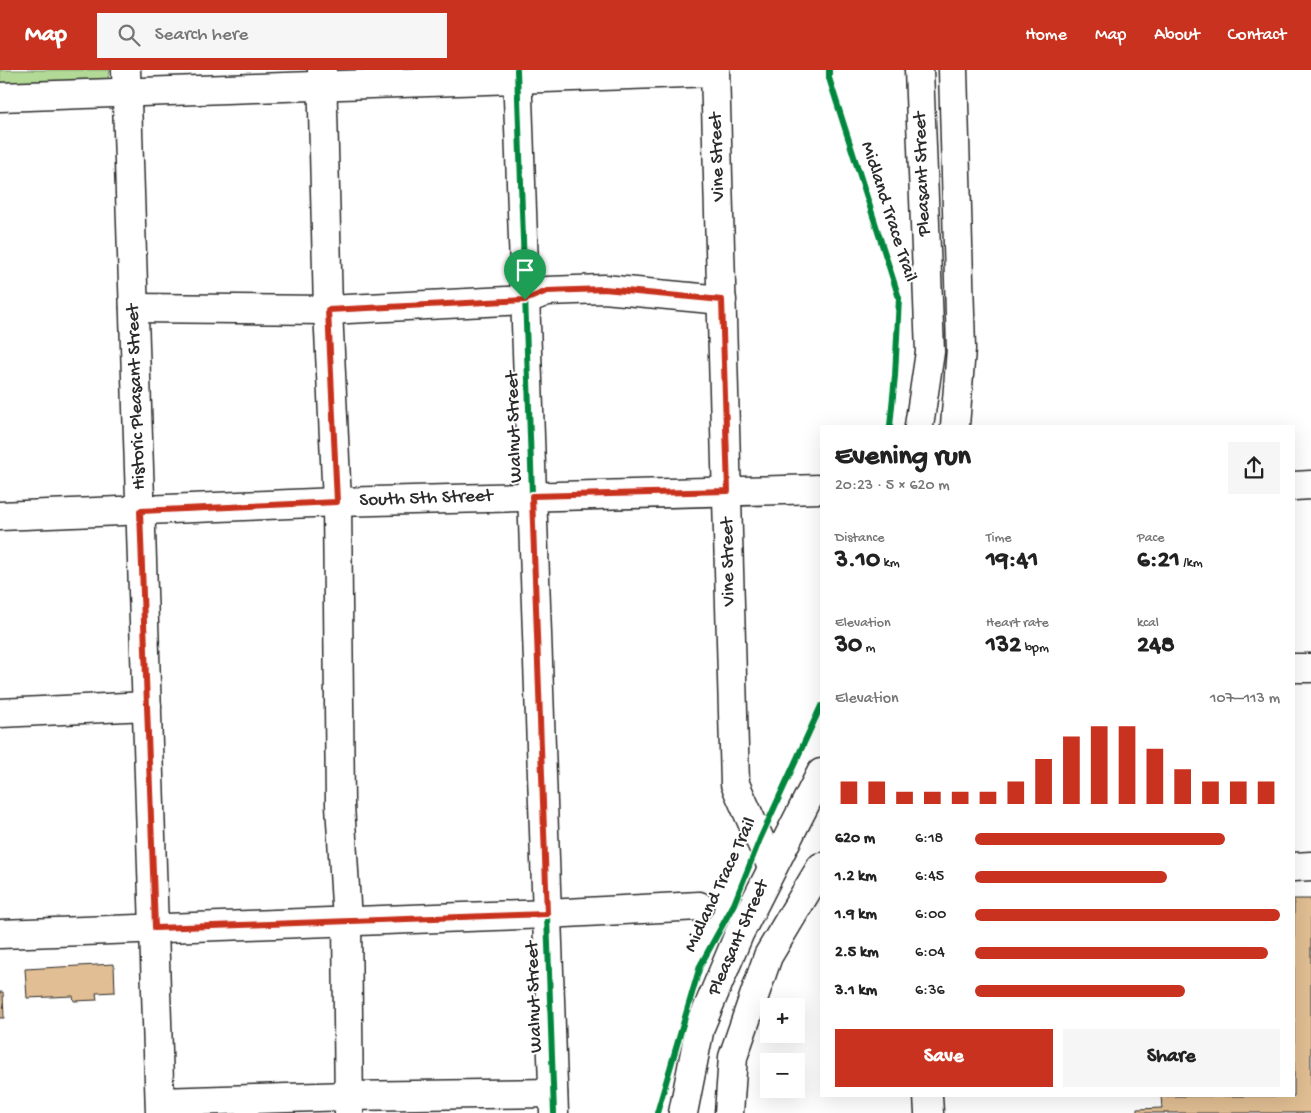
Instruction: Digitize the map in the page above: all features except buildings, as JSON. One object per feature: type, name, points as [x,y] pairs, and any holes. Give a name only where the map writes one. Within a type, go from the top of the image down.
[{"type":"street","name":"Pleasant Street","points":[[919,70],[930,352],[919,425]]},
{"type":"street","name":"Pleasant Street","points":[[953,70],[961,349],[956,425]]},
{"type":"street","points":[[0,98],[126,81],[715,71]]},
{"type":"street","name":"Vine Street","points":[[715,71],[735,784],[772,867]]},
{"type":"street","name":"Walnut Street","points":[[517,75],[553,1103]]},
{"type":"street","points":[[322,78],[328,310],[337,502],[340,795],[347,921],[349,1105]]},
{"type":"street","name":"Historic Pleasant Street","points":[[126,81],[160,1108]]},
{"type":"street","points":[[134,308],[328,310],[525,300],[547,291],[604,289],[722,300]]},
{"type":"street","points":[[1295,486],[1311,485]]},
{"type":"street","name":"South 5th Street","points":[[0,516],[337,502],[820,489]]},
{"type":"street","points":[[1295,668],[1311,668]]},
{"type":"street","points":[[0,713],[147,706]]},
{"type":"street","name":"Pleasant Street","points":[[683,1113],[700,1027],[739,934],[820,775]]},
{"type":"street","points":[[1295,867],[1311,866]]},
{"type":"street","name":"Pleasant Street","points":[[729,1113],[733,1057],[768,956],[820,869]]},
{"type":"street","points":[[0,934],[547,914],[699,906]]},
{"type":"street","points":[[928,1097],[929,1113]]},
{"type":"street","points":[[160,1108],[553,1103]]},
{"type":"green space","points":[[0,70],[110,70],[108,79],[95,83],[0,86]]},
{"type":"cycle path","points":[[517,70],[554,1113]]},
{"type":"cycle path","name":"Midland Trace Trail","points":[[829,70],[829,78],[899,298],[890,425]]},
{"type":"cycle path","name":"Midland Trace Trail","points":[[657,1113],[700,966],[734,904],[760,839],[820,708]]},
{"type":"route","points":[[604,289],[722,300],[728,491],[532,496],[547,914],[155,928],[140,511],[337,502],[328,310],[525,300],[547,291],[604,289]]}]
